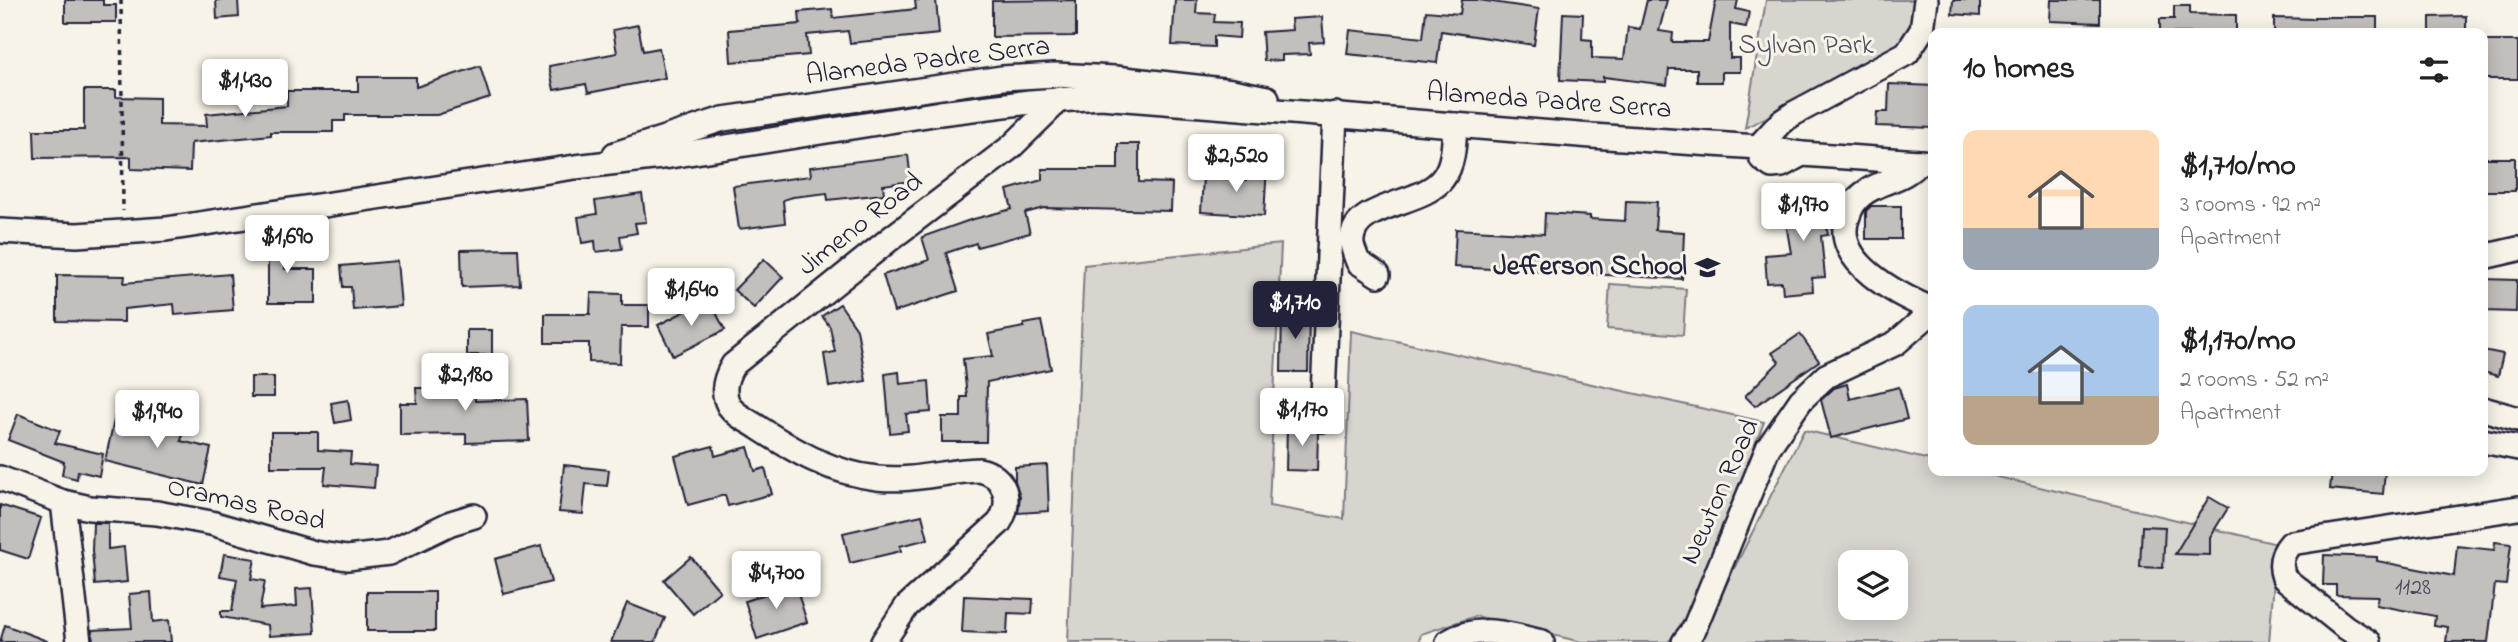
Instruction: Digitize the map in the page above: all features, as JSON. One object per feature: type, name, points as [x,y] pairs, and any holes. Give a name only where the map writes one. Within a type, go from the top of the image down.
[{"type":"street","points":[[1758,146],[1782,122],[1800,110],[1907,53],[1922,30],[1926,0]]},
{"type":"street","name":"Alameda Padre Serra","points":[[575,167],[723,119],[913,89],[1012,77],[1099,76],[1181,84],[1232,91],[1335,114]]},
{"type":"street","name":"Alameda Padre Serra","points":[[0,231],[53,234],[124,233],[278,213],[575,167],[670,156],[940,113],[1060,99],[1117,98],[1758,146],[1802,154],[1928,158]]},
{"type":"street","name":"Jimeno Road","points":[[883,642],[906,606],[999,523],[1007,505],[1002,485],[987,472],[979,470],[900,480],[852,474],[811,460],[736,414],[726,399],[725,381],[733,365],[890,239],[1011,147],[1060,99]]},
{"type":"street","points":[[1322,420],[1335,114]]},
{"type":"street","points":[[1378,275],[1358,262],[1352,240],[1359,222],[1373,211],[1428,192],[1444,178],[1451,159],[1455,125]]},
{"type":"street","name":"Alameda Padre Serra","points":[[1758,146],[1794,140],[1928,158]]},
{"type":"street","points":[[1928,159],[1908,173],[1869,190],[1856,200],[1846,219],[1844,236],[1850,254],[1867,271],[1916,303],[1928,308]]},
{"type":"street","points":[[2488,256],[2518,249]]},
{"type":"street","name":"Newton Road","points":[[1684,642],[1694,629],[1768,448],[1794,409],[1826,376],[1896,343],[1928,315]]},
{"type":"street","points":[[2488,410],[2518,419]]},
{"type":"street","points":[[2488,442],[2518,448]]},
{"type":"street","name":"Oramas Road","points":[[0,478],[63,502],[90,508],[157,513],[211,523],[314,553],[347,558],[389,553],[451,523],[474,516]]},
{"type":"street","points":[[63,502],[79,642]]},
{"type":"street","points":[[2369,642],[2345,628],[2284,578],[2281,559],[2284,550],[2291,543],[2518,508]]},
{"type":"street","points":[[1448,642],[1468,633],[1484,631],[1542,642]]},
{"type":"path","points":[[121,0],[124,233]]},
{"type":"green space","name":"Sylvan Park","points":[[1766,0],[1919,0],[1920,12],[1900,51],[1745,128]]},
{"type":"green space","points":[[1026,81],[1132,93],[722,139],[718,132],[724,124]]},
{"type":"green space","points":[[1281,244],[1269,506],[1344,519],[1351,331],[1764,422],[1686,622],[1668,642],[1581,642],[1476,616],[1421,634],[1419,642],[1068,642],[1084,265]]},
{"type":"green space","points":[[1610,284],[1686,289],[1683,335],[1607,329]]},
{"type":"green space","points":[[1804,430],[1928,460],[1928,476],[1994,476],[2277,544],[2269,642],[1697,642]]},
{"type":"building","points":[[65,0],[103,0],[103,5],[116,5],[116,22],[65,22]]},
{"type":"building","points":[[216,0],[238,0],[239,17],[217,19]]},
{"type":"building","points":[[915,0],[936,0],[939,34],[850,43],[848,31],[807,35],[809,55],[731,62],[729,30],[800,24],[799,12],[832,9],[833,18],[916,9]]},
{"type":"building","points":[[1076,0],[1076,36],[992,37],[992,1]]},
{"type":"building","points":[[1175,0],[1197,0],[1196,13],[1215,14],[1214,22],[1240,23],[1239,38],[1214,36],[1214,47],[1172,45]]},
{"type":"building","points":[[1462,0],[1539,9],[1534,45],[1441,31],[1437,63],[1347,54],[1350,30],[1423,38],[1426,11],[1460,14]]},
{"type":"building","points":[[1647,0],[1667,0],[1659,31],[1673,33],[1672,42],[1708,42],[1716,0],[1738,0],[1736,9],[1749,12],[1746,27],[1730,24],[1730,58],[1740,58],[1740,72],[1722,72],[1722,82],[1697,82],[1697,69],[1669,69],[1667,85],[1603,77],[1603,82],[1560,80],[1563,13],[1583,14],[1582,39],[1592,40],[1592,58],[1624,59],[1628,27],[1640,29]]},
{"type":"building","points":[[1953,0],[1980,0],[1980,16],[1952,14]]},
{"type":"building","points":[[2051,0],[2100,0],[2100,23],[2050,21]]},
{"type":"building","points":[[2174,6],[2190,6],[2190,14],[2236,15],[2236,28],[2160,28],[2160,19],[2174,19]]},
{"type":"building","points":[[2466,16],[2466,28],[2430,28],[2430,17]]},
{"type":"building","points":[[1322,17],[1324,42],[1309,43],[1310,54],[1282,55],[1282,60],[1264,61],[1262,32],[1292,30],[1291,19]]},
{"type":"building","points":[[2377,17],[2377,28],[2274,28],[2274,18]]},
{"type":"building","points":[[638,25],[643,51],[659,48],[665,78],[588,93],[586,84],[554,90],[549,66],[617,53],[613,30]]},
{"type":"building","points":[[2488,41],[2518,41],[2518,79],[2488,79]]},
{"type":"building","points":[[480,66],[490,98],[437,115],[345,115],[345,121],[333,121],[333,132],[271,132],[271,135],[191,143],[190,171],[131,169],[131,157],[35,158],[34,130],[84,130],[84,90],[116,90],[116,97],[159,98],[159,125],[207,126],[206,114],[287,106],[287,91],[358,91],[358,77],[416,77],[416,87]]},
{"type":"building","points":[[1889,84],[1928,86],[1928,128],[1876,126],[1877,112],[1888,112]]},
{"type":"building","points":[[1118,144],[1139,144],[1139,182],[1172,183],[1171,211],[1044,208],[1025,213],[1030,233],[977,247],[976,243],[946,253],[958,291],[894,312],[883,275],[929,260],[922,237],[1012,209],[1007,190],[1042,180],[1042,169],[1118,169]]},
{"type":"building","points":[[908,155],[911,181],[883,185],[884,194],[828,200],[827,193],[793,197],[783,200],[785,223],[739,229],[733,186],[811,176],[810,167]]},
{"type":"building","points":[[2488,158],[2515,158],[2515,191],[2488,191]]},
{"type":"building","points":[[1247,164],[1267,165],[1264,216],[1201,212],[1203,177],[1246,180]]},
{"type":"building","points":[[1836,192],[1838,204],[1833,218],[1825,219],[1828,235],[1821,236],[1825,277],[1812,278],[1813,291],[1783,294],[1782,282],[1767,283],[1765,255],[1791,253],[1782,200]]},
{"type":"building","points":[[642,194],[646,222],[635,223],[637,233],[620,236],[622,249],[596,252],[595,241],[582,243],[578,217],[597,214],[595,201]]},
{"type":"building","points":[[1626,201],[1657,202],[1655,230],[1684,232],[1682,279],[1454,267],[1456,229],[1544,234],[1545,213],[1625,221]]},
{"type":"building","points":[[1871,206],[1901,206],[1901,239],[1866,239],[1866,211]]},
{"type":"building","points":[[265,231],[285,231],[285,269],[316,269],[316,303],[268,303]]},
{"type":"building","points":[[518,249],[520,285],[462,287],[461,250]]},
{"type":"building","points":[[764,259],[783,277],[754,308],[734,290]]},
{"type":"building","points":[[397,261],[401,306],[353,310],[351,287],[343,287],[341,266]]},
{"type":"building","points":[[230,274],[233,310],[175,315],[174,304],[124,309],[124,322],[57,321],[57,275],[125,276],[124,283]]},
{"type":"building","points":[[2488,279],[2517,280],[2516,312],[2488,311]]},
{"type":"building","points":[[591,293],[622,294],[622,305],[649,305],[649,327],[621,327],[620,363],[589,362],[589,343],[545,343],[545,314],[590,314]]},
{"type":"building","points":[[709,299],[725,330],[673,356],[658,325]]},
{"type":"building","points":[[840,304],[857,329],[866,381],[829,387],[824,354],[835,352],[830,327],[822,316]]},
{"type":"building","points":[[1282,310],[1309,310],[1308,372],[1281,372]]},
{"type":"building","points":[[1041,321],[1051,369],[987,382],[986,442],[942,442],[942,417],[961,417],[961,397],[967,397],[963,359],[993,356],[988,334]]},
{"type":"building","points":[[467,330],[492,330],[492,355],[467,355]]},
{"type":"building","points":[[1800,334],[1819,361],[1755,406],[1745,396],[1779,362],[1772,353]]},
{"type":"building","points":[[2488,351],[2503,354],[2498,376],[2488,373]]},
{"type":"building","points":[[455,365],[475,365],[475,401],[527,399],[529,441],[466,443],[466,434],[400,435],[400,403],[417,403],[416,388],[455,388]]},
{"type":"building","points":[[899,372],[900,384],[929,381],[931,412],[906,414],[908,431],[890,433],[885,374]]},
{"type":"building","points":[[251,377],[274,377],[274,397],[251,397]]},
{"type":"building","points":[[1847,384],[1850,399],[1899,387],[1907,419],[1831,438],[1821,400],[1834,388]]},
{"type":"building","points":[[348,400],[351,420],[335,423],[331,403]]},
{"type":"building","points":[[18,414],[60,431],[55,443],[103,454],[99,476],[78,471],[77,479],[62,475],[64,462],[8,440]]},
{"type":"building","points":[[115,416],[158,426],[159,421],[185,427],[181,441],[211,448],[203,485],[105,461]]},
{"type":"building","points":[[1287,425],[1309,425],[1318,433],[1317,471],[1286,470]]},
{"type":"building","points":[[271,432],[318,432],[318,450],[351,452],[350,464],[376,466],[374,488],[324,484],[326,467],[271,467]]},
{"type":"building","points":[[713,446],[715,456],[748,447],[755,471],[765,468],[772,494],[728,506],[725,495],[688,505],[675,456]]},
{"type":"building","points":[[564,465],[609,470],[607,486],[586,484],[583,514],[559,512]]},
{"type":"building","points":[[1047,465],[1049,511],[1018,513],[1020,496],[1015,481],[1015,467]]},
{"type":"building","points":[[2331,476],[2385,476],[2383,494],[2330,489]]},
{"type":"building","points":[[2209,497],[2228,508],[2210,537],[2210,555],[2175,554]]},
{"type":"building","points":[[0,505],[41,518],[28,559],[0,550]]},
{"type":"building","points":[[922,515],[928,539],[900,546],[901,551],[850,563],[843,533]]},
{"type":"building","points":[[93,523],[108,523],[108,549],[124,547],[127,582],[95,585]]},
{"type":"building","points":[[2142,526],[2165,527],[2163,568],[2140,567]]},
{"type":"building","points":[[2495,542],[2511,544],[2506,585],[2495,584],[2488,642],[2446,642],[2448,627],[2434,625],[2435,616],[2376,605],[2378,596],[2336,595],[2336,585],[2323,585],[2324,555],[2377,557],[2377,561],[2454,576],[2457,546],[2494,550]]},
{"type":"building","points":[[541,546],[551,582],[504,594],[495,559]]},
{"type":"building","points":[[224,554],[255,559],[251,579],[265,581],[260,609],[297,606],[296,589],[312,588],[315,633],[269,636],[268,625],[221,617],[221,611],[232,611],[237,579],[220,576]]},
{"type":"building","points":[[691,557],[720,591],[693,614],[664,580]]},
{"type":"building","points":[[795,584],[807,622],[757,639],[745,601]]},
{"type":"building","points":[[151,592],[153,622],[169,620],[171,642],[93,642],[92,630],[132,628],[129,594]]},
{"type":"building","points":[[367,592],[435,592],[435,631],[367,631]]},
{"type":"building","points":[[964,596],[1033,599],[1032,614],[1008,613],[1007,634],[962,632]]},
{"type":"building","points":[[627,603],[665,618],[655,642],[611,642]]},
{"type":"building","points":[[5,625],[47,641],[47,642],[0,642]]},
{"type":"place","name":"Jefferson School","points":[[1707,267]]}]
